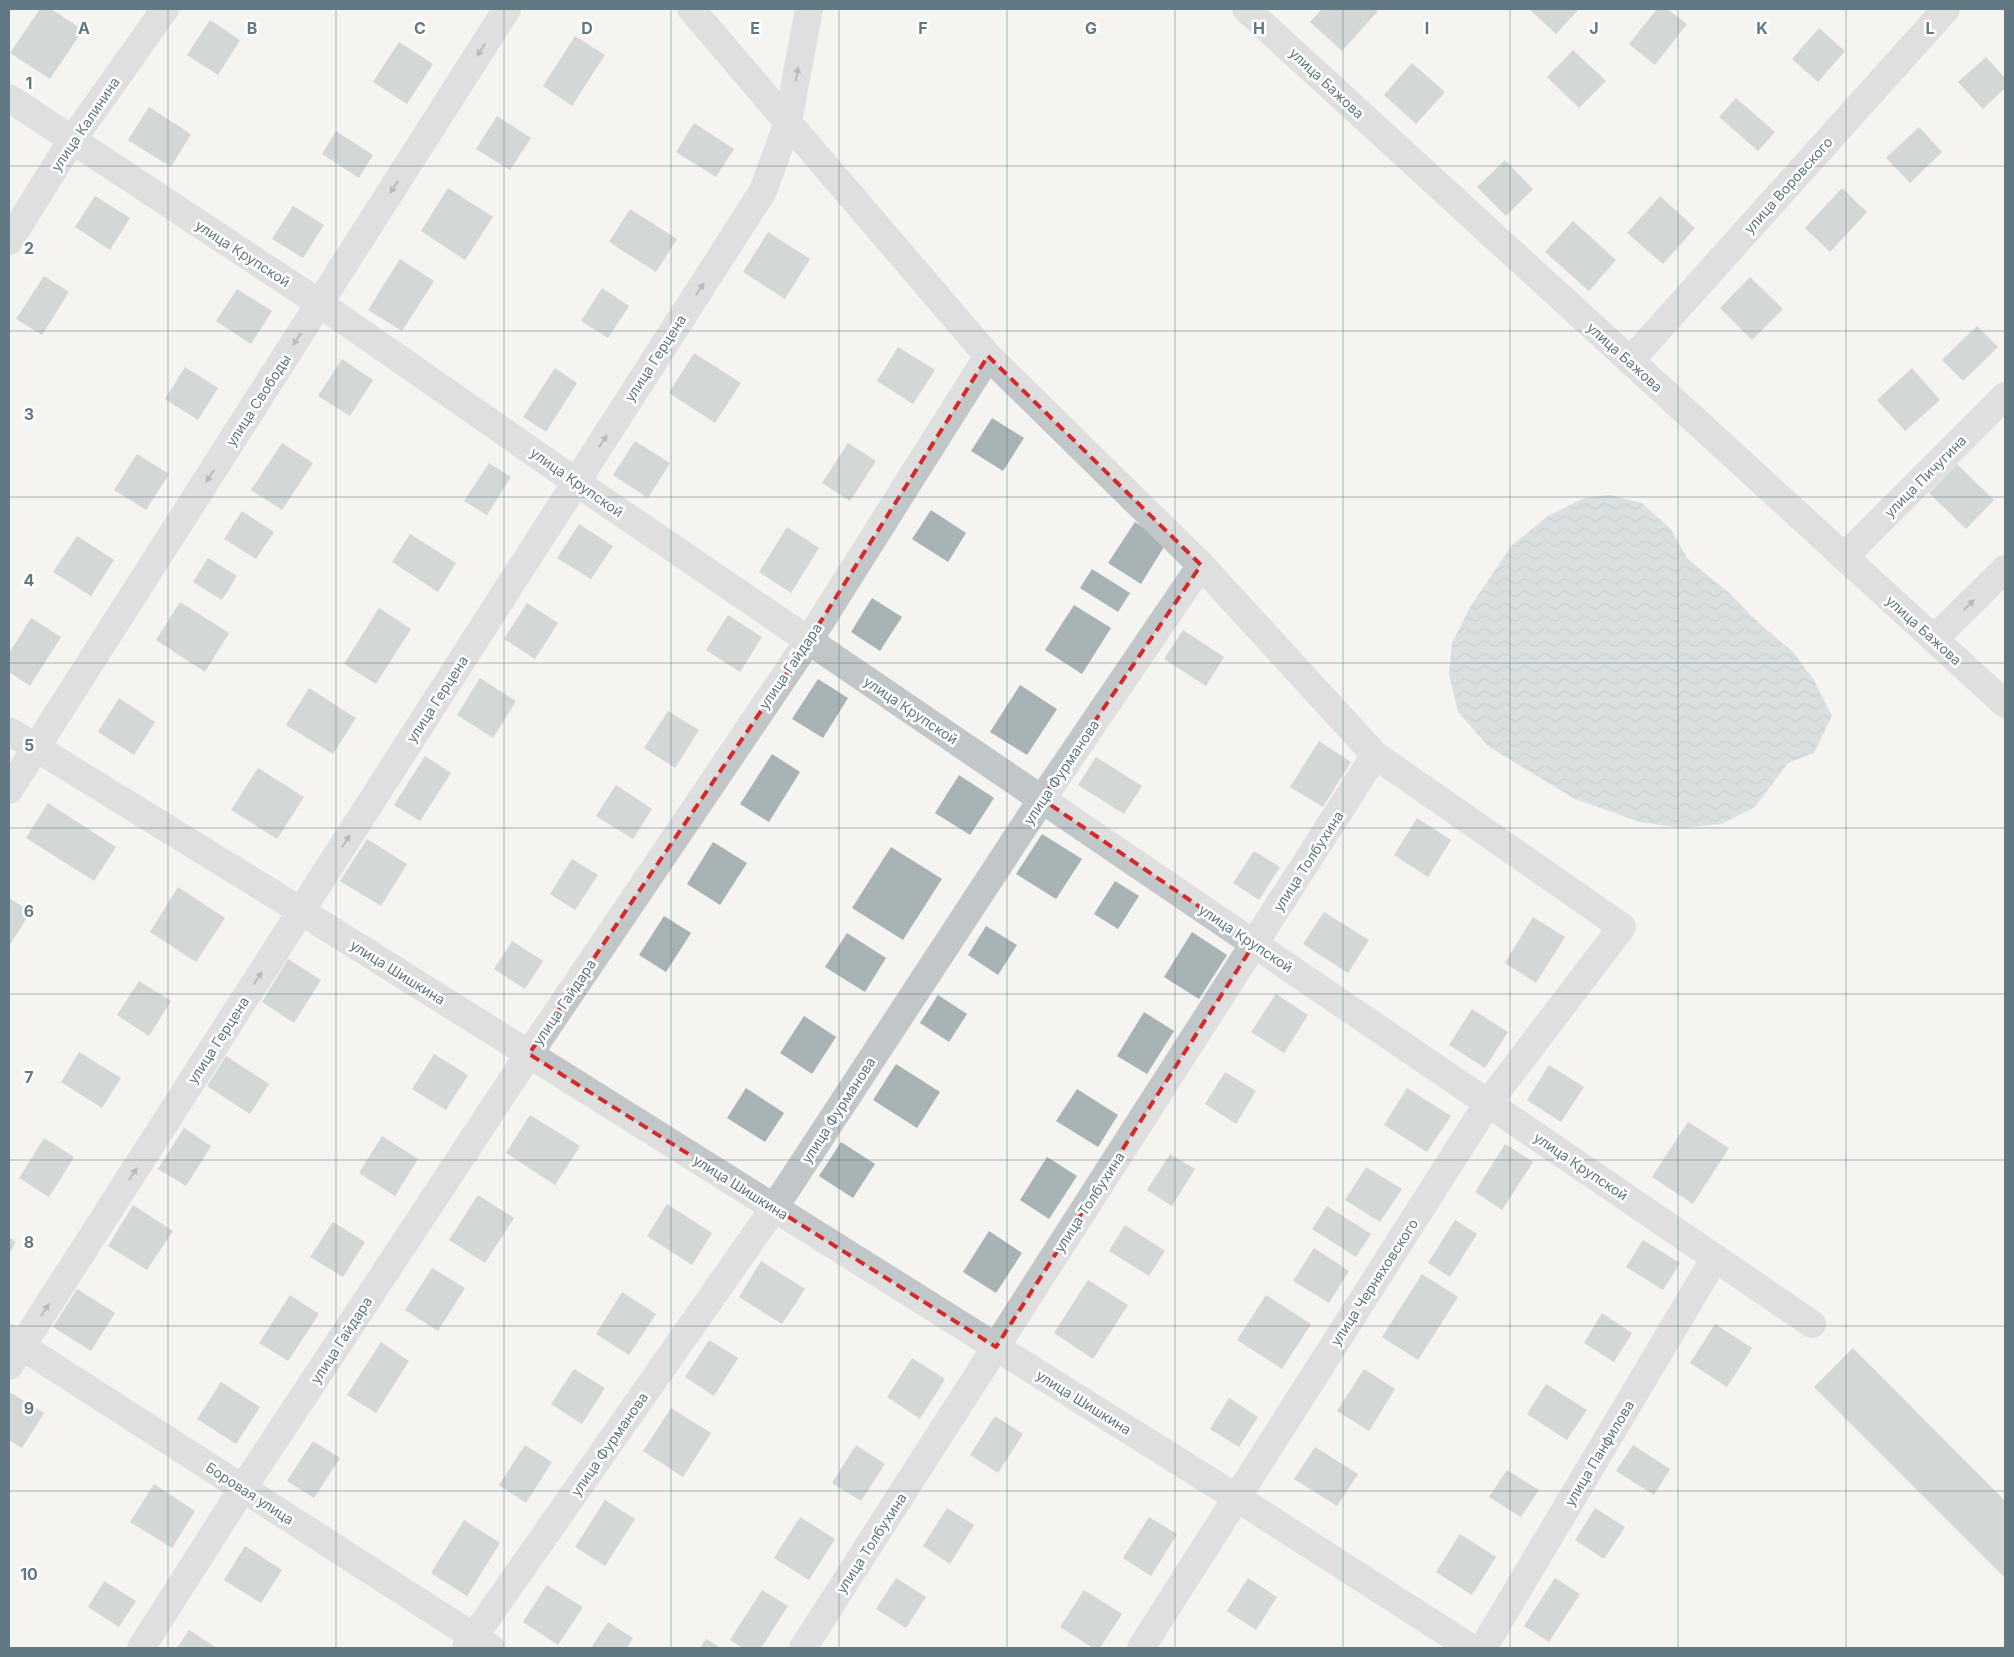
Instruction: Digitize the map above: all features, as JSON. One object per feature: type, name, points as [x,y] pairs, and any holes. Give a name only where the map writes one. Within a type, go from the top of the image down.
[{"type":"street","name":"улица Калинина","points":[[9,241],[72,140],[165,9]]},
{"type":"street","name":"улица Свободы","points":[[9,790],[507,9]]},
{"type":"street","points":[[691,9],[988,356],[1201,565],[1375,755]]},
{"type":"street","name":"улица Герцена","points":[[13,1350],[301,911],[763,191],[788,122],[809,9]]},
{"type":"street","name":"улица Бажова","points":[[1246,9],[2005,704]]},
{"type":"street","name":"улица Воровского","points":[[1630,361],[1946,9]]},
{"type":"street","name":"улица Крупской","points":[[9,98],[320,303],[576,482],[1812,1324]]},
{"type":"street","name":"улица Гайдара","points":[[141,1648],[243,1488],[529,1054],[808,640],[988,356]]},
{"type":"street","name":"улица Пичугина","points":[[1844,557],[2005,396]]},
{"type":"street","name":"улица Фурманова","points":[[477,1644],[774,1208],[1042,799],[1201,565]]},
{"type":"street","points":[[1934,639],[2005,570]]},
{"type":"street","name":"улица Шишкина","points":[[9,730],[1237,1498],[1471,1648]]},
{"type":"street","name":"улица Черняховского","points":[[1141,1648],[1488,1103],[1622,927],[1375,755]]},
{"type":"street","name":"улица Толбухина","points":[[803,1648],[1375,755]]},
{"type":"street","name":"улица Панфилова","points":[[1483,1648],[1715,1258]]},
{"type":"street","name":"Боровая улица","points":[[13,1350],[243,1488],[477,1644]]},
{"type":"highlighted area","points":[[988,356],[1201,565],[1042,799],[1254,944],[996,1347],[529,1054],[809,640]]},
{"type":"water","points":[[1609,495],[1642,503],[1670,528],[1688,559],[1729,593],[1760,624],[1793,652],[1814,680],[1832,716],[1814,753],[1788,763],[1755,807],[1722,824],[1680,828],[1640,822],[1575,799],[1489,747],[1458,712],[1449,674],[1452,643],[1470,607],[1512,545],[1548,516],[1584,498]]},
{"type":"building","points":[[40,9],[51,9],[83,30],[50,79],[10,53]]},
{"type":"building","points":[[1322,9],[1375,9],[1378,11],[1342,51],[1310,22]]},
{"type":"building","points":[[1529,9],[1579,9],[1556,34]]},
{"type":"building","points":[[1657,9],[1667,9],[1687,24],[1655,65],[1629,44]]},
{"type":"building","points":[[210,20],[240,40],[218,75],[187,55]]},
{"type":"building","points":[[1819,28],[1845,51],[1818,82],[1792,59]]},
{"type":"building","points":[[575,36],[605,55],[572,106],[543,86]]},
{"type":"building","points":[[399,42],[433,64],[407,104],[373,82]]},
{"type":"building","points":[[1573,50],[1606,81],[1579,108],[1547,77]]},
{"type":"building","points":[[1986,57],[2005,78],[2005,88],[1983,109],[1958,82]]},
{"type":"building","points":[[1412,63],[1445,92],[1416,124],[1384,95]]},
{"type":"building","points":[[1736,98],[1775,132],[1758,151],[1719,117]]},
{"type":"building","points":[[149,107],[191,134],[171,167],[128,140]]},
{"type":"building","points":[[497,116],[531,138],[510,170],[476,149]]},
{"type":"building","points":[[694,123],[734,149],[716,177],[676,152]]},
{"type":"building","points":[[1919,127],[1942,152],[1910,183],[1886,158]]},
{"type":"building","points":[[336,131],[373,155],[359,178],[322,154]]},
{"type":"building","points":[[1505,160],[1533,189],[1506,216],[1477,187]]},
{"type":"building","points":[[448,188],[493,217],[465,260],[421,231]]},
{"type":"building","points":[[1842,188],[1867,212],[1830,252],[1805,228]]},
{"type":"building","points":[[95,196],[130,218],[110,250],[75,227]]},
{"type":"building","points":[[1660,196],[1695,228],[1663,264],[1627,233]]},
{"type":"building","points":[[293,206],[324,225],[303,258],[272,239]]},
{"type":"building","points":[[630,209],[677,239],[656,272],[609,242]]},
{"type":"building","points":[[1573,221],[1616,260],[1589,291],[1545,252]]},
{"type":"building","points":[[768,232],[810,259],[785,299],[743,272]]},
{"type":"building","points":[[400,259],[434,281],[402,331],[368,310]]},
{"type":"building","points":[[44,276],[69,292],[42,335],[16,319]]},
{"type":"building","points":[[1750,277],[1783,309],[1752,340],[1720,308]]},
{"type":"building","points":[[602,288],[629,306],[608,338],[581,321]]},
{"type":"building","points":[[237,289],[272,311],[251,344],[216,321]]},
{"type":"building","points":[[1977,326],[1998,347],[1963,381],[1942,360]]},
{"type":"building","points":[[898,347],[935,370],[913,404],[877,381]]},
{"type":"building","points":[[694,353],[741,383],[715,423],[669,393]]},
{"type":"building","points":[[342,359],[373,380],[350,416],[318,396]]},
{"type":"building","points":[[185,367],[218,388],[198,420],[165,399]]},
{"type":"building","points":[[555,368],[577,383],[546,432],[523,417]]},
{"type":"building","points":[[1912,368],[1940,400],[1905,431],[1877,400]]},
{"type":"building","points":[[992,418],[1024,438],[1003,471],[971,451]]},
{"type":"building","points":[[635,441],[670,463],[648,498],[613,475]]},
{"type":"building","points":[[282,443],[313,463],[282,510],[251,490]]},
{"type":"building","points":[[848,443],[876,461],[850,501],[822,483]]},
{"type":"building","points":[[137,454],[169,474],[146,510],[114,490]]},
{"type":"building","points":[[489,463],[511,477],[487,515],[464,501]]},
{"type":"building","points":[[1957,464],[1994,500],[1966,529],[1929,493]]},
{"type":"building","points":[[931,510],[966,533],[948,562],[912,539]]},
{"type":"building","points":[[242,511],[274,532],[256,559],[224,539]]},
{"type":"building","points":[[1135,522],[1167,542],[1141,584],[1108,563]]},
{"type":"building","points":[[579,524],[613,546],[591,579],[557,558]]},
{"type":"building","points":[[787,527],[819,548],[791,593],[759,572]]},
{"type":"building","points":[[410,534],[456,563],[438,592],[392,562]]},
{"type":"building","points":[[77,536],[114,560],[91,596],[53,572]]},
{"type":"building","points":[[208,558],[237,576],[222,600],[193,582]]},
{"type":"building","points":[[1092,569],[1130,593],[1118,612],[1080,588]]},
{"type":"building","points":[[872,598],[902,617],[880,651],[851,632]]},
{"type":"building","points":[[180,602],[229,633],[205,672],[156,640]]},
{"type":"building","points":[[527,603],[558,623],[535,659],[504,639]]},
{"type":"building","points":[[1074,605],[1111,628],[1082,674],[1045,650]]},
{"type":"building","points":[[379,608],[411,629],[376,684],[344,664]]},
{"type":"building","points":[[728,615],[762,637],[740,672],[706,650]]},
{"type":"building","points":[[31,618],[61,637],[30,686],[9,672],[9,653]]},
{"type":"building","points":[[1183,630],[1224,657],[1206,686],[1164,659]]},
{"type":"building","points":[[480,678],[516,701],[493,738],[457,715]]},
{"type":"building","points":[[818,679],[848,698],[823,738],[792,719]]},
{"type":"building","points":[[1020,685],[1057,709],[1027,755],[990,732]]},
{"type":"building","points":[[309,688],[356,718],[333,754],[286,725]]},
{"type":"building","points":[[119,698],[155,722],[134,755],[98,732]]},
{"type":"building","points":[[668,711],[699,730],[675,768],[644,748]]},
{"type":"building","points":[[1319,741],[1351,762],[1323,807],[1290,787]]},
{"type":"building","points":[[772,754],[800,772],[769,822],[740,804]]},
{"type":"building","points":[[425,756],[451,773],[420,821],[394,805]]},
{"type":"building","points":[[1096,757],[1142,786],[1124,814],[1078,785]]},
{"type":"building","points":[[258,768],[304,797],[277,839],[231,810]]},
{"type":"building","points":[[959,775],[994,798],[970,835],[935,813]]},
{"type":"building","points":[[616,785],[652,809],[633,839],[596,816]]},
{"type":"building","points":[[48,803],[116,847],[94,881],[26,838]]},
{"type":"building","points":[[1417,818],[1451,840],[1428,877],[1394,855]]},
{"type":"building","points":[[1042,834],[1082,859],[1056,899],[1016,874]]},
{"type":"building","points":[[367,839],[407,864],[381,906],[340,881]]},
{"type":"building","points":[[713,842],[747,863],[720,905],[687,884]]},
{"type":"building","points":[[891,847],[942,879],[903,940],[852,908]]},
{"type":"building","points":[[1254,851],[1280,867],[1259,900],[1233,883]]},
{"type":"building","points":[[572,859],[598,875],[575,910],[550,894]]},
{"type":"building","points":[[1115,881],[1139,896],[1118,929],[1094,914]]},
{"type":"building","points":[[178,887],[225,918],[196,962],[150,932]]},
{"type":"building","points":[[9,898],[31,912],[9,946]]},
{"type":"building","points":[[1324,912],[1369,940],[1348,973],[1303,944]]},
{"type":"building","points":[[664,916],[691,933],[666,972],[639,955]]},
{"type":"building","points":[[1533,917],[1565,937],[1536,983],[1505,963]]},
{"type":"building","points":[[986,926],[1017,945],[998,975],[968,955]]},
{"type":"building","points":[[1192,932],[1227,955],[1199,999],[1164,977]]},
{"type":"building","points":[[847,933],[886,958],[865,992],[825,967]]},
{"type":"building","points":[[512,941],[543,961],[525,989],[494,969]]},
{"type":"building","points":[[288,959],[321,980],[294,1023],[262,1002]]},
{"type":"building","points":[[139,981],[171,1001],[149,1036],[117,1015]]},
{"type":"building","points":[[1276,994],[1308,1015],[1284,1053],[1251,1032]]},
{"type":"building","points":[[938,995],[967,1014],[949,1042],[920,1023]]},
{"type":"building","points":[[1472,1009],[1508,1032],[1485,1068],[1449,1045]]},
{"type":"building","points":[[1144,1012],[1174,1031],[1147,1074],[1117,1056]]},
{"type":"building","points":[[804,1016],[836,1037],[812,1074],[780,1053]]},
{"type":"building","points":[[79,1052],[121,1078],[102,1108],[61,1082]]},
{"type":"building","points":[[434,1054],[468,1075],[446,1110],[412,1089]]},
{"type":"building","points":[[226,1056],[269,1084],[250,1114],[207,1086]]},
{"type":"building","points":[[896,1064],[940,1092],[917,1128],[873,1100]]},
{"type":"building","points":[[1549,1065],[1584,1087],[1561,1122],[1527,1100]]},
{"type":"building","points":[[1225,1072],[1256,1091],[1236,1124],[1205,1104]]},
{"type":"building","points":[[746,1088],[784,1113],[765,1142],[727,1118]]},
{"type":"building","points":[[1407,1088],[1451,1116],[1427,1152],[1384,1125]]},
{"type":"building","points":[[1077,1089],[1118,1115],[1098,1147],[1056,1121]]},
{"type":"building","points":[[530,1115],[580,1146],[555,1185],[506,1153]]},
{"type":"building","points":[[1688,1122],[1729,1148],[1693,1204],[1652,1177]]},
{"type":"building","points":[[184,1128],[211,1146],[186,1186],[158,1169]]},
{"type":"building","points":[[382,1136],[418,1159],[395,1196],[359,1173]]},
{"type":"building","points":[[44,1138],[74,1157],[49,1197],[19,1178]]},
{"type":"building","points":[[841,1142],[875,1164],[853,1198],[819,1176]]},
{"type":"building","points":[[1505,1144],[1533,1162],[1502,1210],[1475,1192]]},
{"type":"building","points":[[1170,1154],[1195,1169],[1172,1206],[1147,1190]]},
{"type":"building","points":[[1047,1157],[1077,1176],[1049,1219],[1020,1200]]},
{"type":"building","points":[[1366,1167],[1402,1189],[1380,1222],[1345,1200]]},
{"type":"building","points":[[478,1195],[514,1218],[485,1263],[449,1240]]},
{"type":"building","points":[[667,1204],[712,1233],[692,1265],[647,1236]]},
{"type":"building","points":[[133,1205],[173,1231],[147,1270],[108,1246]]},
{"type":"building","points":[[1327,1206],[1371,1234],[1356,1257],[1312,1229]]},
{"type":"building","points":[[1455,1220],[1477,1234],[1450,1277],[1428,1263]]},
{"type":"building","points":[[333,1222],[365,1242],[343,1277],[310,1257]]},
{"type":"building","points":[[1125,1225],[1165,1251],[1149,1276],[1109,1251]]},
{"type":"building","points":[[989,1231],[1022,1253],[996,1293],[963,1272]]},
{"type":"building","points":[[9,1237],[16,1242],[9,1254]]},
{"type":"building","points":[[1643,1240],[1680,1263],[1663,1290],[1626,1267]]},
{"type":"building","points":[[1314,1248],[1349,1271],[1329,1303],[1293,1281]]},
{"type":"building","points":[[761,1261],[805,1289],[782,1324],[739,1297]]},
{"type":"building","points":[[432,1268],[465,1288],[438,1331],[405,1310]]},
{"type":"building","points":[[1422,1274],[1458,1297],[1418,1360],[1382,1337]]},
{"type":"building","points":[[1088,1280],[1128,1305],[1093,1359],[1054,1333]]},
{"type":"building","points":[[77,1289],[115,1313],[91,1351],[53,1327]]},
{"type":"building","points":[[622,1292],[656,1314],[629,1355],[596,1334]]},
{"type":"building","points":[[290,1295],[319,1314],[288,1361],[259,1343]]},
{"type":"building","points":[[1266,1295],[1311,1324],[1282,1369],[1237,1340]]},
{"type":"building","points":[[1602,1313],[1632,1333],[1614,1362],[1584,1343]]},
{"type":"building","points":[[1715,1324],[1752,1348],[1727,1387],[1690,1363]]},
{"type":"building","points":[[709,1340],[738,1358],[714,1396],[685,1377]]},
{"type":"building","points":[[381,1342],[409,1361],[376,1413],[347,1395]]},
{"type":"building","points":[[1853,1348],[2005,1501],[2005,1578],[1814,1387]]},
{"type":"building","points":[[912,1358],[945,1379],[920,1419],[887,1397]]},
{"type":"building","points":[[574,1369],[605,1388],[582,1424],[551,1404]]},
{"type":"building","points":[[1364,1369],[1395,1389],[1369,1431],[1337,1411]]},
{"type":"building","points":[[221,1382],[260,1407],[236,1444],[197,1419]]},
{"type":"building","points":[[1546,1384],[1587,1410],[1567,1440],[1527,1414]]},
{"type":"building","points":[[11,1393],[44,1413],[22,1448],[9,1440],[9,1397]]},
{"type":"building","points":[[1229,1398],[1258,1417],[1239,1447],[1210,1429]]},
{"type":"building","points":[[671,1408],[711,1433],[683,1477],[643,1451]]},
{"type":"building","points":[[995,1416],[1023,1434],[998,1473],[970,1455]]},
{"type":"building","points":[[313,1441],[340,1458],[314,1498],[287,1481]]},
{"type":"building","points":[[525,1445],[552,1462],[526,1503],[499,1485]]},
{"type":"building","points":[[856,1445],[885,1464],[861,1501],[832,1483]]},
{"type":"building","points":[[1633,1445],[1670,1469],[1654,1495],[1616,1471]]},
{"type":"building","points":[[1315,1447],[1358,1474],[1337,1506],[1294,1479]]},
{"type":"building","points":[[1507,1470],[1539,1490],[1521,1517],[1489,1497]]},
{"type":"building","points":[[154,1484],[195,1511],[172,1548],[130,1522]]},
{"type":"building","points":[[605,1500],[635,1519],[605,1566],[575,1547]]},
{"type":"building","points":[[947,1508],[974,1525],[950,1564],[923,1546]]},
{"type":"building","points":[[1595,1508],[1625,1527],[1604,1559],[1575,1540]]},
{"type":"building","points":[[800,1517],[835,1539],[809,1580],[774,1558]]},
{"type":"building","points":[[1149,1517],[1177,1534],[1151,1576],[1123,1558]]},
{"type":"building","points":[[464,1520],[500,1543],[467,1596],[431,1573]]},
{"type":"building","points":[[1460,1534],[1496,1557],[1472,1595],[1436,1572]]},
{"type":"building","points":[[245,1546],[282,1570],[261,1603],[224,1580]]},
{"type":"building","points":[[896,1578],[926,1597],[906,1628],[876,1609]]},
{"type":"building","points":[[1248,1578],[1277,1597],[1256,1630],[1227,1611]]},
{"type":"building","points":[[1555,1578],[1580,1594],[1549,1642],[1524,1626]]},
{"type":"building","points":[[104,1581],[136,1601],[119,1627],[88,1607]]},
{"type":"building","points":[[547,1585],[583,1607],[558,1645],[523,1622]]},
{"type":"building","points":[[762,1590],[788,1606],[761,1648],[743,1648],[730,1640]]},
{"type":"building","points":[[1084,1590],[1122,1614],[1100,1648],[1093,1648],[1060,1627]]},
{"type":"building","points":[[608,1622],[633,1638],[627,1648],[591,1648]]},
{"type":"building","points":[[189,1630],[217,1648],[177,1648]]},
{"type":"building","points":[[706,1639],[721,1648],[700,1648]]}]
